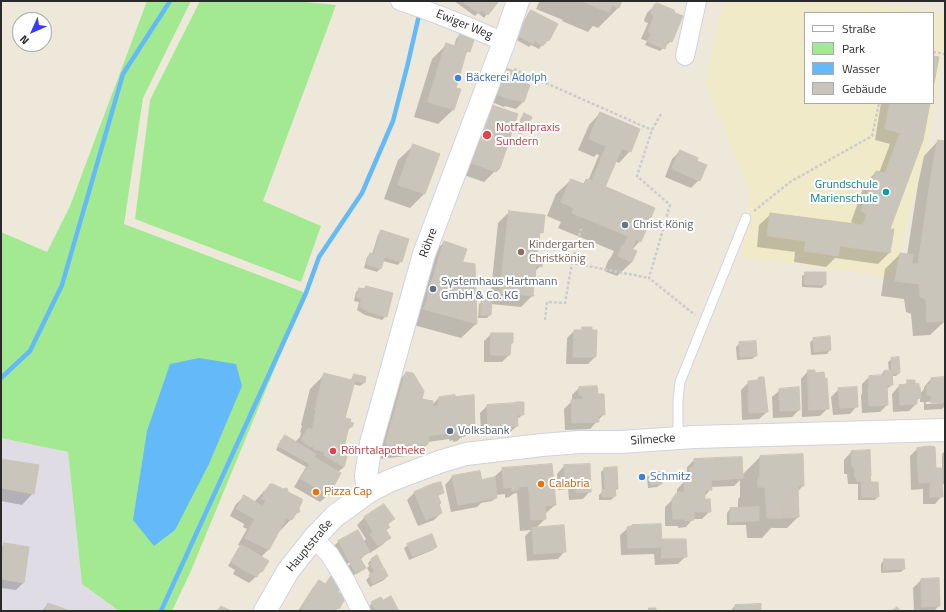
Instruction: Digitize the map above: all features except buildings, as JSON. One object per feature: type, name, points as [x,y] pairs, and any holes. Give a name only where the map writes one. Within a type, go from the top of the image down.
[{"type":"main road","name":"Röhre","points":[[368,492],[366,476],[371,443],[424,254],[501,52],[518,1]]},
{"type":"main road","name":"Silmecke","points":[[368,492],[389,480],[466,454],[542,445],[678,438],[945,430]]},
{"type":"main road","name":"Hauptstraße","points":[[265,611],[288,571],[314,538],[335,516],[368,492]]},
{"type":"street","name":"Ewiger Weg","points":[[400,1],[464,25],[501,52]]},
{"type":"street","points":[[685,56],[697,1]]},
{"type":"street","points":[[314,538],[330,555],[347,583],[361,611]]},
{"type":"lane","points":[[678,438],[678,400],[680,382],[746,218]]},
{"type":"path","points":[[501,52],[652,130]]},
{"type":"path","points":[[934,52],[945,54]]},
{"type":"path","points":[[746,218],[790,182],[872,136],[878,104]]},
{"type":"path","points":[[649,278],[670,205],[637,176],[652,130],[660,114]]},
{"type":"path","points":[[545,320],[547,302],[565,303],[572,263],[581,229]]},
{"type":"path","points":[[545,261],[572,263],[649,278],[704,323]]},
{"type":"shaded area","points":[[723,1],[859,1],[945,13],[945,44],[927,148],[893,277],[741,257],[750,195],[706,84]]},
{"type":"shaded area","points":[[1,438],[68,452],[82,584],[119,611],[1,611]]},
{"type":"green space","points":[[147,1],[191,1],[143,98],[124,224],[306,293],[190,573],[172,611],[119,611],[82,584],[68,452],[1,438],[1,232],[47,252],[70,206]]},
{"type":"green space","points":[[200,1],[295,1],[336,5],[263,201],[321,226],[301,282],[135,219],[150,100]]},
{"type":"water","points":[[199,358],[236,364],[242,386],[209,464],[175,530],[154,546],[133,520],[147,431],[170,364]]},
{"type":"waterway","points":[[1,378],[30,351],[62,285],[123,74],[170,1]]},
{"type":"waterway","points":[[161,611],[306,293],[319,257],[362,193],[393,121],[420,11]]},
{"type":"place","name":"Bäckerei Adolph","points":[[458,78]]},
{"type":"place","name":"Notfallpraxis Sundern","points":[[487,135]]},
{"type":"place","name":"Grundschule Marienschule","points":[[886,192]]},
{"type":"place","name":"Christ König","points":[[625,225]]},
{"type":"place","name":"Kindergarten Christkönig","points":[[521,252]]},
{"type":"place","name":"Systemhaus Hartmann GmbH & Co. KG","points":[[433,289]]},
{"type":"place","name":"Volksbank","points":[[450,431]]},
{"type":"place","name":"Röhrtalapotheke","points":[[333,451]]},
{"type":"place","name":"Schmitz","points":[[642,477]]},
{"type":"place","name":"Calabria","points":[[541,484]]},
{"type":"place","name":"Pizza Cap","points":[[316,492]]}]
